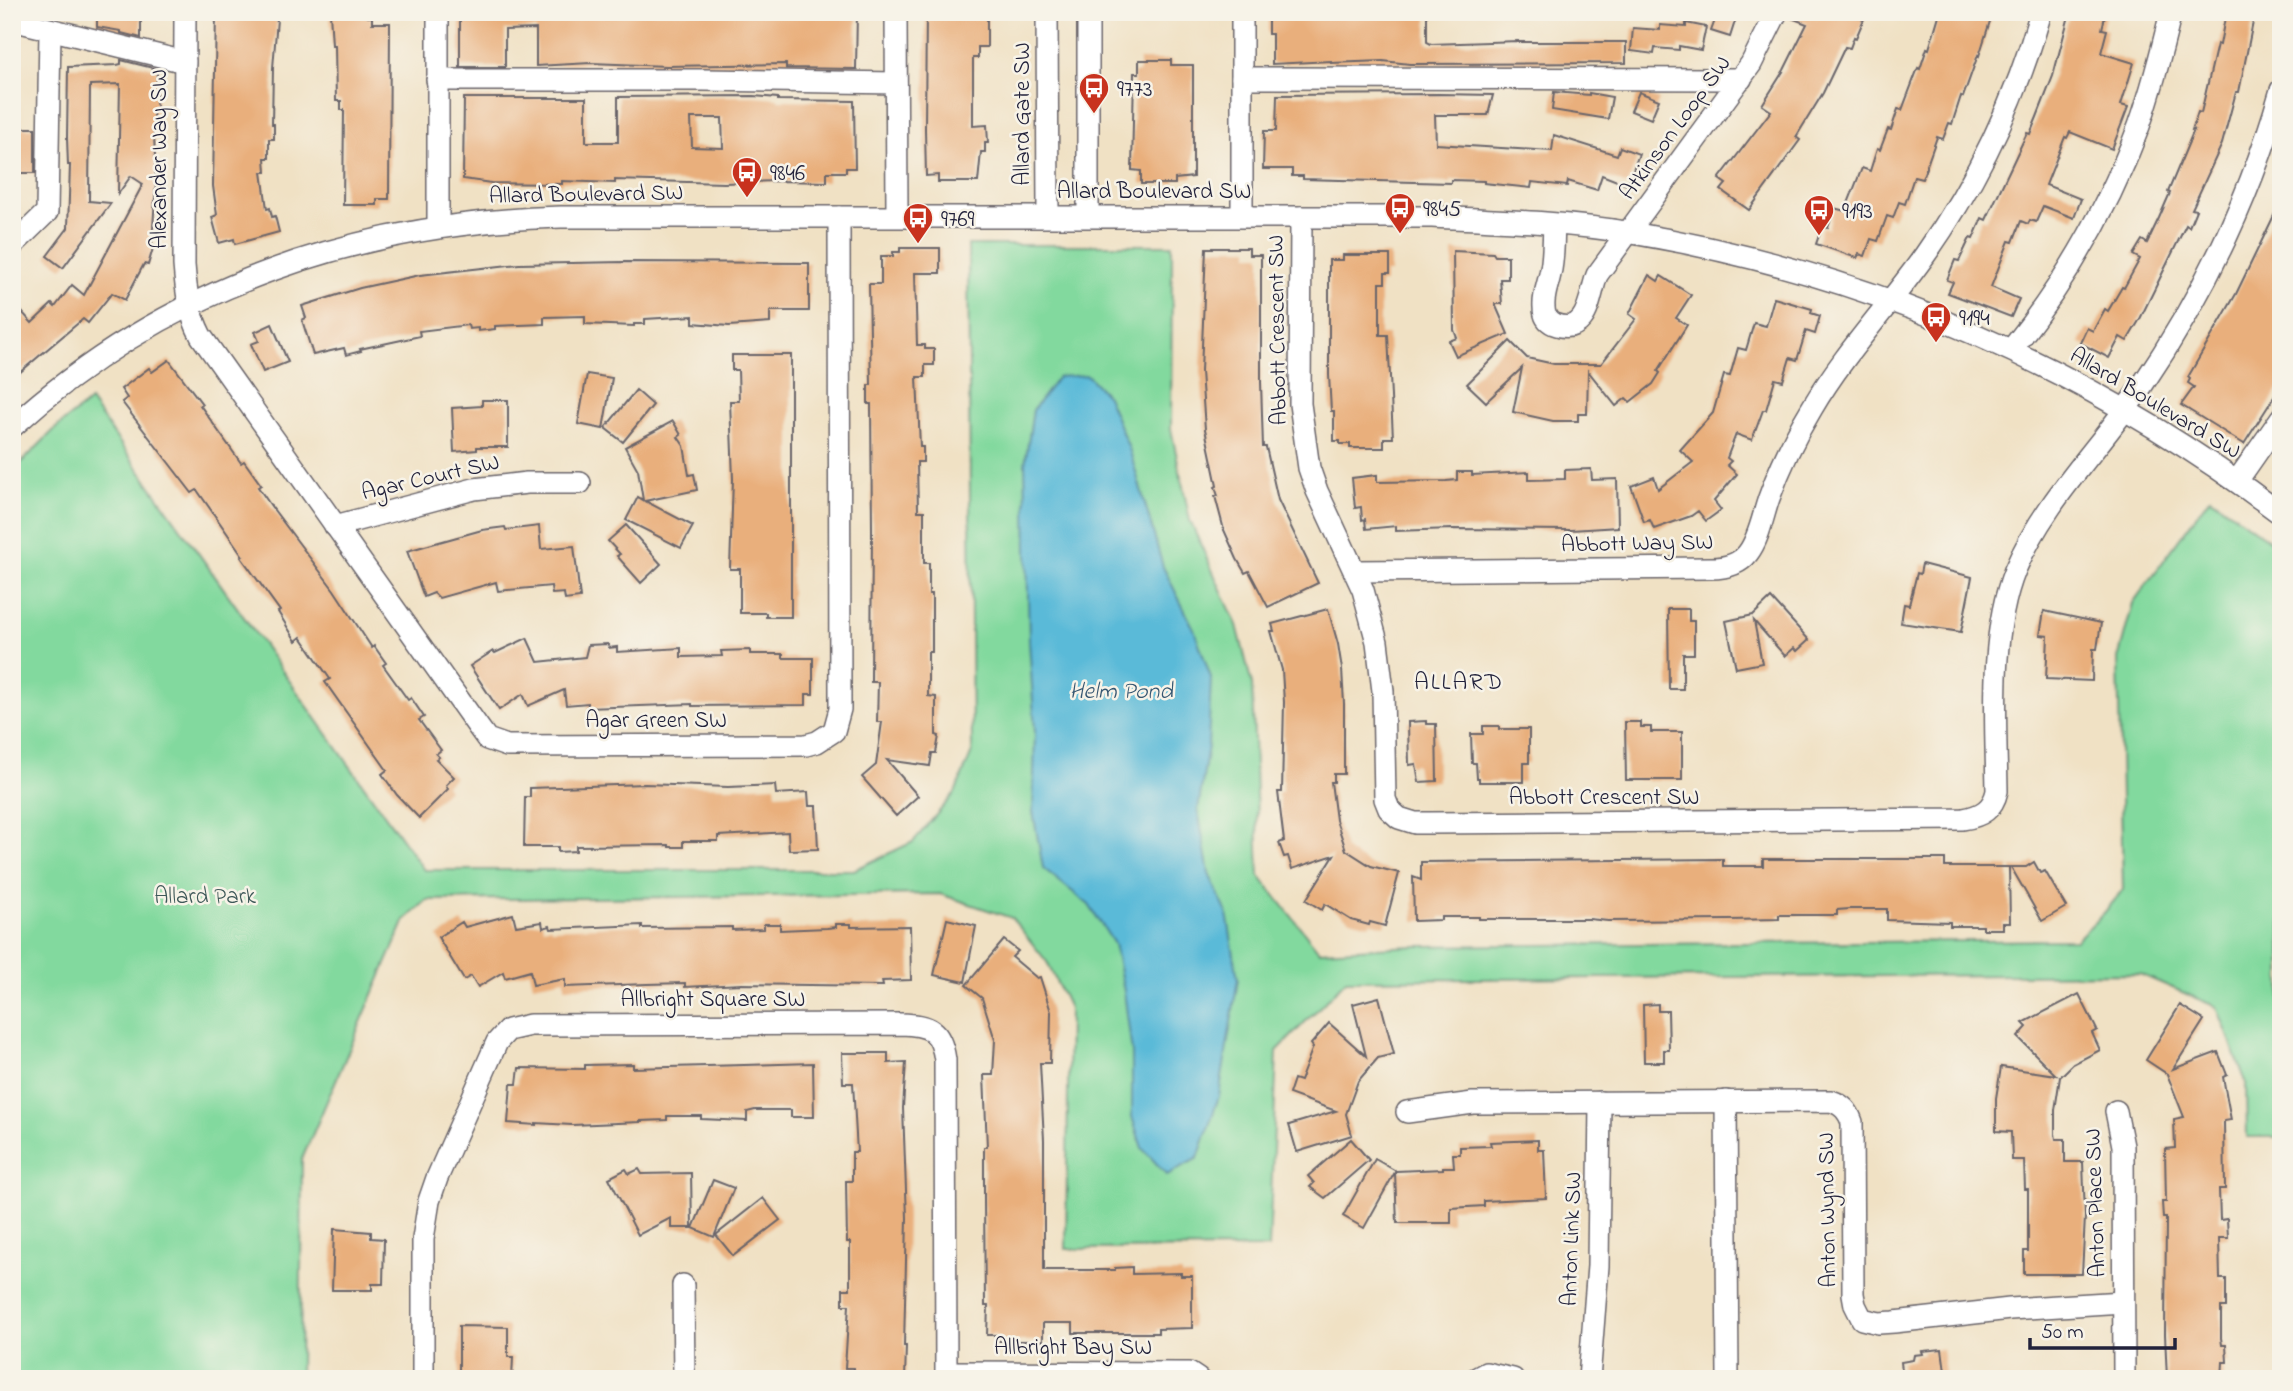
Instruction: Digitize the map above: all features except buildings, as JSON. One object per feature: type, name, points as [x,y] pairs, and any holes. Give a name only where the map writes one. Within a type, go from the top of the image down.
[{"type":"street","name":"Alexander Way SW","points":[[185,12],[184,265],[188,306]]},
{"type":"street","points":[[438,12],[438,226]]},
{"type":"street","points":[[896,12],[897,216]]},
{"type":"street","name":"Allard Gate SW","points":[[1048,12],[1048,216]]},
{"type":"street","points":[[1088,12],[1088,216]]},
{"type":"street","points":[[1242,12],[1242,216]]},
{"type":"street","name":"Atkinson Loop SW","points":[[1554,225],[1544,305],[1550,322],[1560,326],[1578,323],[1585,316],[1597,275],[1741,79],[1759,50],[1777,12]]},
{"type":"street","name":"Abbott Way SW","points":[[1355,571],[1721,568],[1739,562],[1751,550],[1781,467],[1812,407],[1926,255],[1976,175],[2006,115],[2031,48],[2041,12]]},
{"type":"street","points":[[2011,350],[2059,283],[2094,226],[2138,128],[2171,12]]},
{"type":"street","points":[[12,20],[185,62]]},
{"type":"street","points":[[12,246],[47,212],[50,30]]},
{"type":"street","points":[[1242,78],[1741,79]]},
{"type":"street","points":[[437,80],[896,83]]},
{"type":"street","name":"Abbott Crescent SW","points":[[1301,216],[1300,404],[1304,444],[1317,491],[1355,571],[1371,617],[1381,666],[1385,799],[1393,814],[1406,821],[1429,823],[1974,818],[1989,809],[1997,791],[1998,645],[2001,621],[2015,571],[2040,522],[2125,409],[2174,336],[2225,240],[2258,162],[2281,90]]},
{"type":"street","name":"Allard Boulevard SW","points":[[12,427],[86,367],[188,306],[247,279],[321,253],[391,234],[438,226],[561,216],[1432,218],[1554,225],[1630,233],[1765,261],[1891,300],[2011,350],[2125,409],[2237,481],[2281,514]]},
{"type":"street","name":"Agar Green SW","points":[[188,306],[201,336],[479,729],[495,743],[507,746],[806,745],[834,731],[840,709],[839,216]]},
{"type":"street","points":[[2237,481],[2281,418]]},
{"type":"street","name":"Agar Court SW","points":[[335,526],[474,489],[527,483],[580,483]]},
{"type":"street","name":"Allbright Square SW","points":[[423,1379],[423,1239],[429,1201],[497,1042],[508,1030],[530,1025],[901,1024],[924,1026],[934,1031],[940,1040],[945,1060],[946,1376]]},
{"type":"street","name":"Anton Wynd SW","points":[[1407,1111],[1473,1103],[1820,1100],[1840,1104],[1848,1112],[1852,1133],[1853,1294],[1854,1306],[1862,1319],[1879,1323],[2010,1309],[2123,1302]]},
{"type":"street","name":"Anton Link SW","points":[[1589,1379],[1598,1266],[1600,1101]]},
{"type":"street","points":[[1726,1101],[1728,1379]]},
{"type":"street","name":"Anton Place SW","points":[[2116,1111],[2123,1146],[2124,1379]]},
{"type":"street","points":[[684,1284],[684,1379]]},
{"type":"street","name":"Allbright Bay SW","points":[[946,1376],[1189,1373],[1198,1379]]},
{"type":"street","points":[[1475,1379],[1486,1373],[1513,1379]]},
{"type":"green space","name":"Allard Park","points":[[968,245],[1172,245],[1171,429],[1190,521],[1237,625],[1252,685],[1259,875],[1319,951],[1415,946],[2076,940],[2123,890],[2118,659],[2133,603],[2210,497],[2281,549],[2281,1137],[2247,1137],[2246,1082],[2217,1007],[2140,974],[1346,980],[1277,1051],[1269,1248],[1066,1249],[1069,1008],[1047,962],[1012,918],[940,894],[427,900],[405,920],[302,1159],[300,1379],[12,1379],[12,472],[56,428],[90,401],[424,870],[854,870],[913,842],[955,793],[972,752]]},
{"type":"water","name":"Helm Pond","points":[[1087,375],[1107,396],[1130,451],[1163,567],[1194,629],[1211,678],[1208,746],[1198,810],[1209,874],[1227,913],[1238,979],[1219,1096],[1198,1158],[1167,1175],[1142,1148],[1132,1117],[1132,1053],[1124,991],[1114,944],[1089,905],[1043,868],[1033,812],[1035,732],[1029,641],[1025,464],[1033,410],[1058,377]]},
{"type":"place","name":"9773","points":[[1094,115]]},
{"type":"place","name":"9846","points":[[747,199]]},
{"type":"place","name":"9845","points":[[1400,235]]},
{"type":"place","name":"9193","points":[[1819,237]]},
{"type":"place","name":"9769","points":[[918,245]]},
{"type":"place","name":"9194","points":[[1936,344]]},
{"type":"district","name":"ALLARD","points":[[1459,681]]}]
